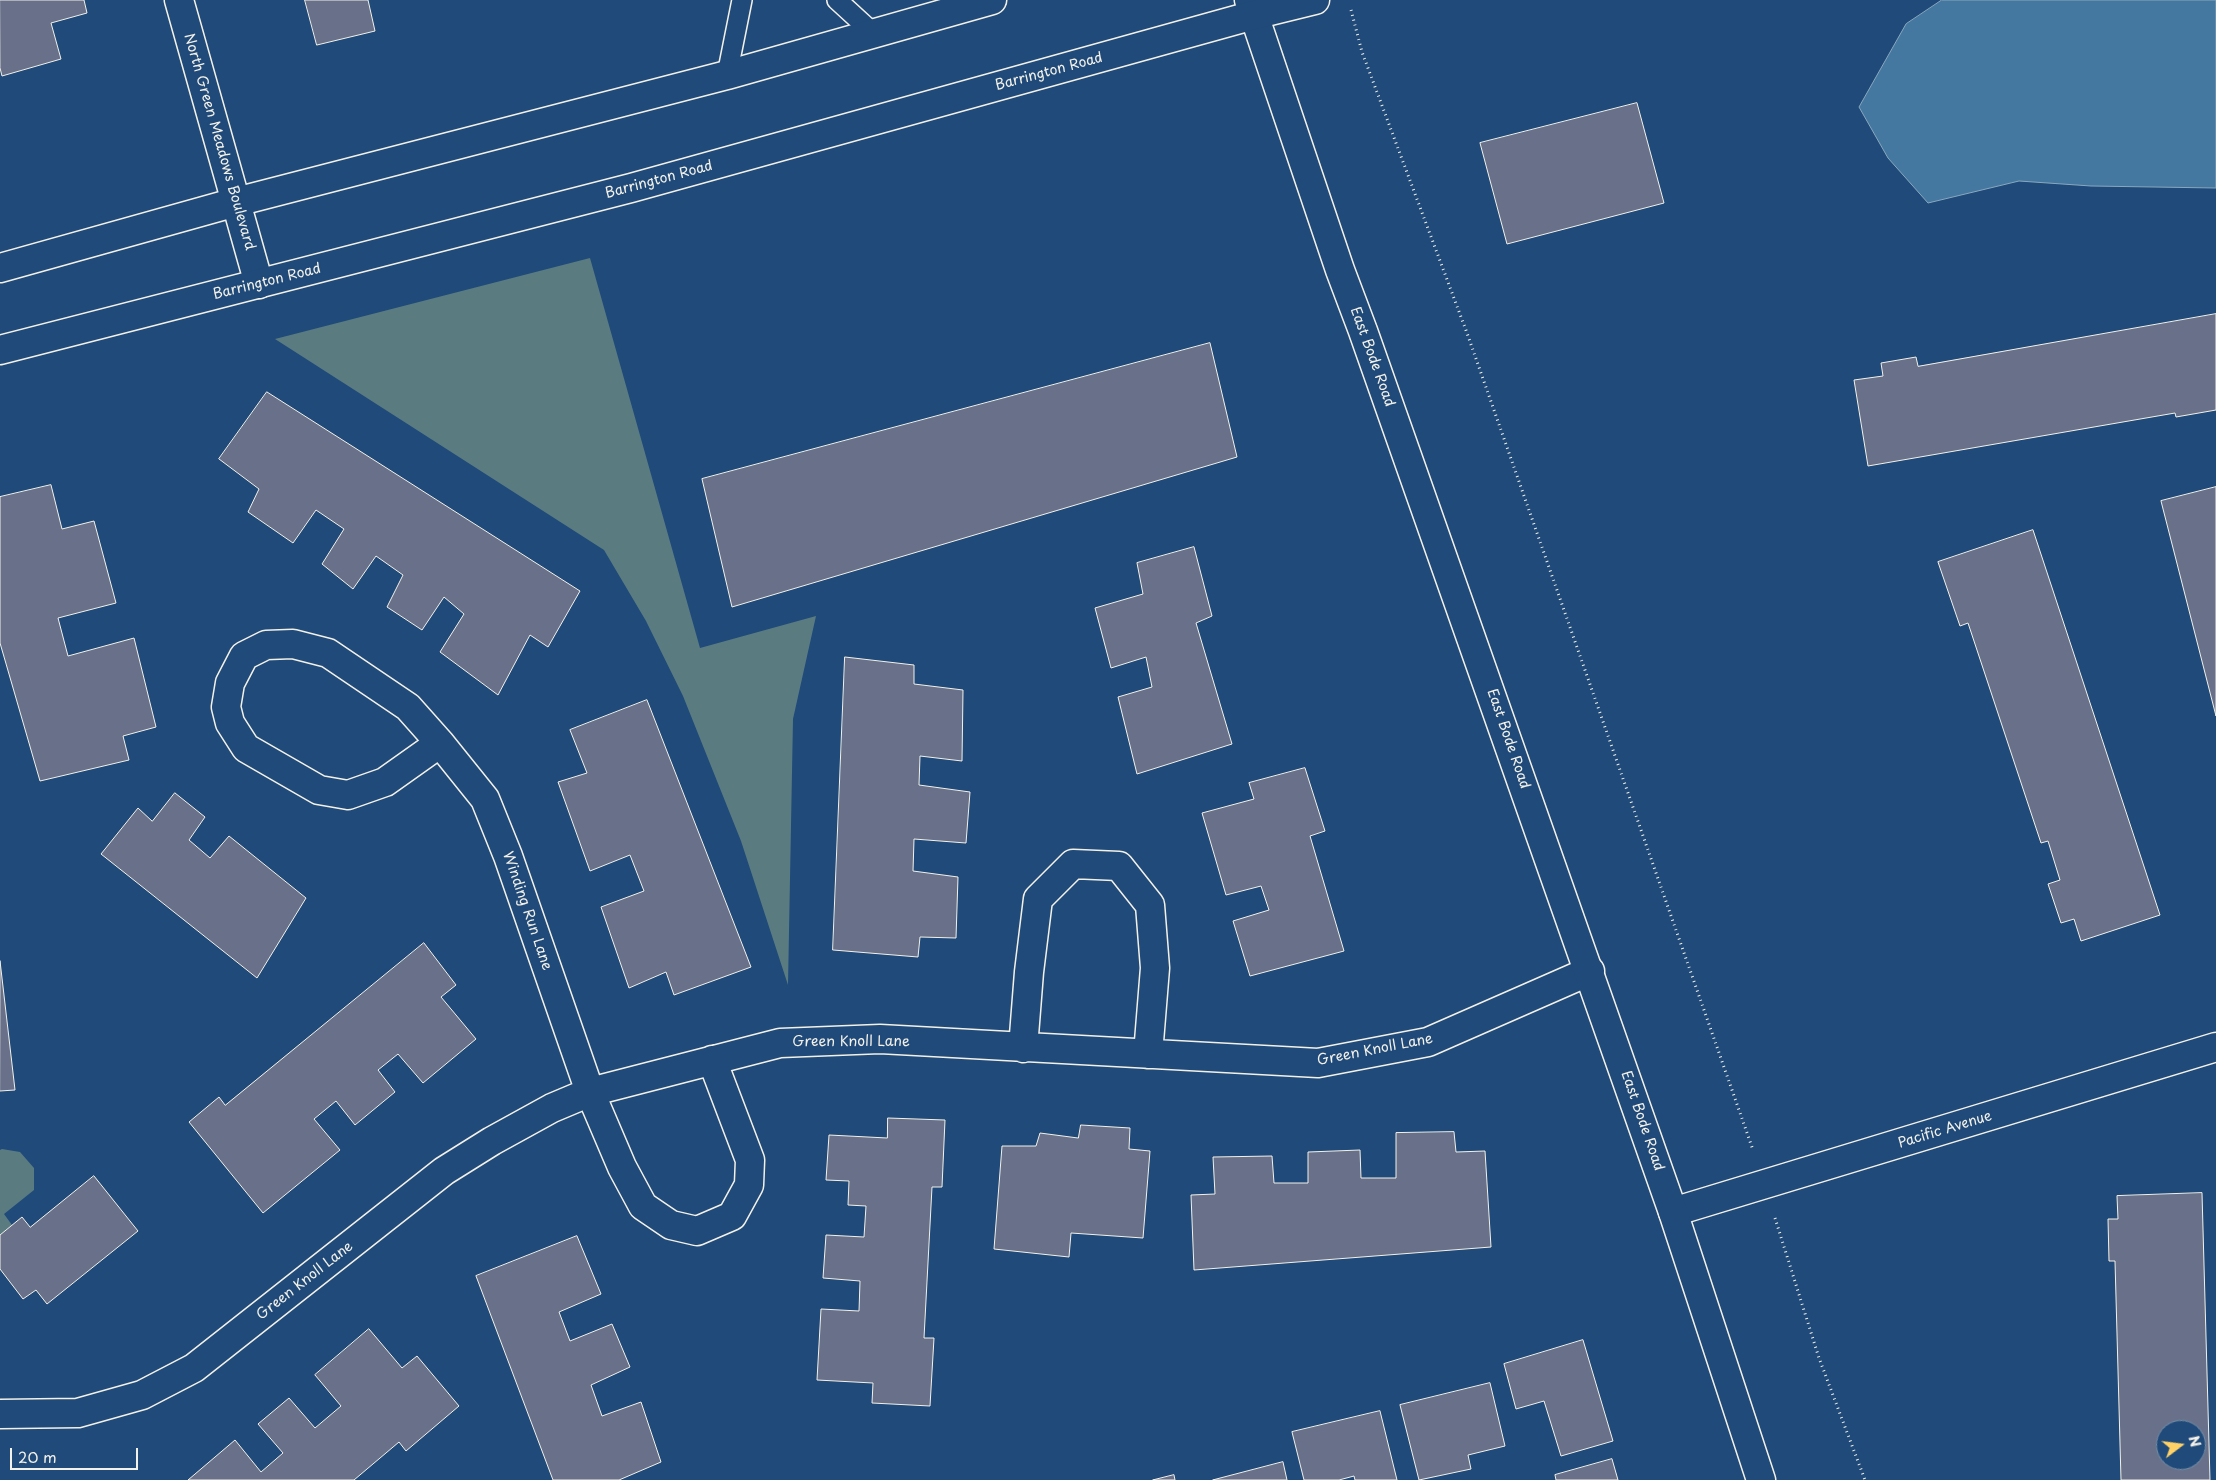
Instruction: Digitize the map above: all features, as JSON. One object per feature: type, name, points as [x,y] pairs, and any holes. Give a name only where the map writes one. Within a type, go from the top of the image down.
[{"type":"street","name":"North Green Meadows Boulevard","points":[[179,0],[259,284]]},
{"type":"street","points":[[0,268],[236,202],[727,75],[992,0]]},
{"type":"street","name":"Barrington Road","points":[[0,350],[631,188],[1251,8],[1315,0]]},
{"type":"street","name":"East Bode Road","points":[[1251,8],[1340,270],[1590,972],[1673,1212],[1761,1480]]},
{"type":"street","name":"Winding Run Lane","points":[[440,742],[385,782],[348,795],[319,790],[246,748],[230,723],[226,707],[230,683],[244,656],[266,645],[293,644],[328,654],[408,707],[440,742],[485,799],[508,856],[590,1092]]},
{"type":"street","points":[[1023,1048],[1029,972],[1038,899],[1073,864],[1119,866],[1150,905],[1155,968],[1148,1054]]},
{"type":"street","name":"Green Knoll Lane","points":[[0,1414],[78,1414],[142,1395],[194,1368],[444,1171],[492,1140],[552,1108],[590,1092],[780,1043],[880,1039],[1318,1063],[1428,1042],[1590,972]]},
{"type":"street","name":"Pacific Avenue","points":[[1673,1212],[2216,1047]]},
{"type":"street","points":[[590,1092],[622,1167],[643,1206],[671,1225],[697,1231],[732,1216],[750,1185],[750,1160],[712,1060]]},
{"type":"lane","points":[[727,75],[742,0]]},
{"type":"lane","points":[[837,0],[873,33]]},
{"type":"path","points":[[1350,9],[1362,52],[1467,332],[1743,1121]]},
{"type":"path","points":[[1778,1229],[1819,1358],[1865,1480]]},
{"type":"green space","points":[[590,258],[700,648],[816,616],[793,719],[788,985],[741,841],[683,696],[646,621],[604,550],[275,339]]},
{"type":"green space","points":[[0,1150],[20,1152],[34,1168],[34,1190],[4,1214],[12,1225],[0,1235]]},
{"type":"water","points":[[1942,0],[2216,0],[2216,188],[2091,186],[2019,181],[1928,203],[1888,158],[1859,107],[1906,24]]},
{"type":"building","points":[[0,0],[84,0],[87,13],[51,23],[61,59],[2,76],[0,68]]},
{"type":"building","points":[[305,0],[368,0],[375,31],[317,45]]},
{"type":"building","points":[[1637,103],[1664,203],[1507,244],[1480,143]]},
{"type":"building","points":[[2216,314],[2216,410],[2176,417],[2175,413],[1868,466],[1854,380],[1883,376],[1881,363],[1916,357],[1918,366]]},
{"type":"building","points":[[1210,343],[1237,457],[732,607],[702,479]]},
{"type":"building","points":[[267,392],[580,591],[548,647],[530,635],[498,695],[440,652],[464,614],[444,597],[422,630],[387,607],[403,575],[376,556],[353,589],[322,564],[344,529],[316,510],[293,543],[248,512],[259,489],[219,459]]},
{"type":"building","points":[[51,485],[62,529],[94,521],[116,603],[58,618],[68,656],[134,638],[156,727],[123,736],[129,760],[40,781],[0,643],[0,497]]},
{"type":"building","points":[[2216,487],[2216,716],[2161,501]]},
{"type":"building","points":[[2033,530],[2160,915],[2081,941],[2074,919],[2061,923],[2048,884],[2060,880],[2048,841],[2041,843],[1968,623],[1960,626],[1938,562]]},
{"type":"building","points":[[1194,547],[1212,616],[1196,623],[1232,744],[1137,774],[1118,697],[1152,687],[1146,657],[1111,668],[1095,608],[1143,594],[1137,563]]},
{"type":"building","points":[[845,657],[914,665],[914,684],[963,690],[962,761],[920,756],[919,785],[970,792],[966,843],[914,839],[913,871],[958,877],[956,938],[920,937],[918,957],[833,950]]},
{"type":"building","points":[[647,700],[751,967],[674,995],[666,972],[629,988],[601,907],[644,891],[630,855],[590,871],[558,782],[587,773],[570,730]]},
{"type":"building","points":[[1305,768],[1325,831],[1310,836],[1344,951],[1250,976],[1233,921],[1269,910],[1261,886],[1226,895],[1202,813],[1254,799],[1249,783]]},
{"type":"building","points":[[175,793],[205,817],[189,840],[210,858],[229,836],[306,898],[257,978],[101,854],[138,808],[152,821]]},
{"type":"building","points":[[424,943],[456,985],[441,997],[476,1039],[423,1083],[398,1054],[378,1070],[395,1092],[355,1125],[336,1101],[314,1119],[340,1150],[263,1213],[189,1122],[219,1097],[225,1105]]},
{"type":"building","points":[[0,961],[15,1090],[0,1091]]},
{"type":"building","points":[[888,1118],[945,1120],[942,1187],[932,1187],[924,1338],[934,1338],[930,1406],[872,1403],[873,1383],[817,1380],[821,1309],[859,1311],[860,1281],[823,1278],[826,1235],[864,1237],[866,1206],[848,1205],[849,1181],[826,1180],[829,1135],[887,1138]]},
{"type":"building","points":[[1081,1125],[1130,1128],[1129,1149],[1150,1151],[1143,1238],[1071,1233],[1069,1257],[994,1249],[1002,1146],[1036,1146],[1040,1133],[1078,1138]]},
{"type":"building","points":[[1454,1132],[1456,1152],[1485,1151],[1491,1247],[1194,1270],[1191,1195],[1215,1194],[1213,1157],[1272,1156],[1274,1183],[1308,1183],[1308,1152],[1360,1150],[1361,1178],[1396,1178],[1396,1133]]},
{"type":"building","points":[[94,1176],[138,1231],[47,1304],[36,1290],[23,1299],[0,1269],[0,1235],[22,1217],[30,1227]]},
{"type":"building","points":[[2202,1193],[2210,1480],[2121,1480],[2115,1261],[2109,1261],[2108,1219],[2118,1219],[2117,1196]]},
{"type":"building","points":[[577,1236],[601,1294],[559,1312],[570,1341],[612,1324],[630,1367],[591,1385],[602,1416],[641,1402],[661,1462],[619,1480],[553,1480],[476,1276]]},
{"type":"building","points":[[369,1329],[402,1368],[417,1356],[459,1406],[406,1451],[399,1442],[354,1480],[188,1480],[235,1440],[261,1472],[283,1453],[258,1424],[289,1398],[315,1428],[341,1406],[315,1375]]},
{"type":"building","points":[[1583,1340],[1613,1441],[1561,1456],[1544,1401],[1516,1409],[1504,1364]]},
{"type":"building","points":[[1490,1383],[1505,1446],[1468,1455],[1471,1469],[1419,1480],[1400,1405]]},
{"type":"building","points":[[1380,1411],[1397,1480],[1355,1480],[1354,1476],[1339,1480],[1304,1480],[1292,1432]]},
{"type":"building","points":[[1612,1459],[1618,1480],[1556,1480],[1555,1475]]},
{"type":"building","points":[[1283,1462],[1287,1480],[1213,1480]]},
{"type":"building","points":[[1174,1475],[1175,1480],[1153,1480]]}]
